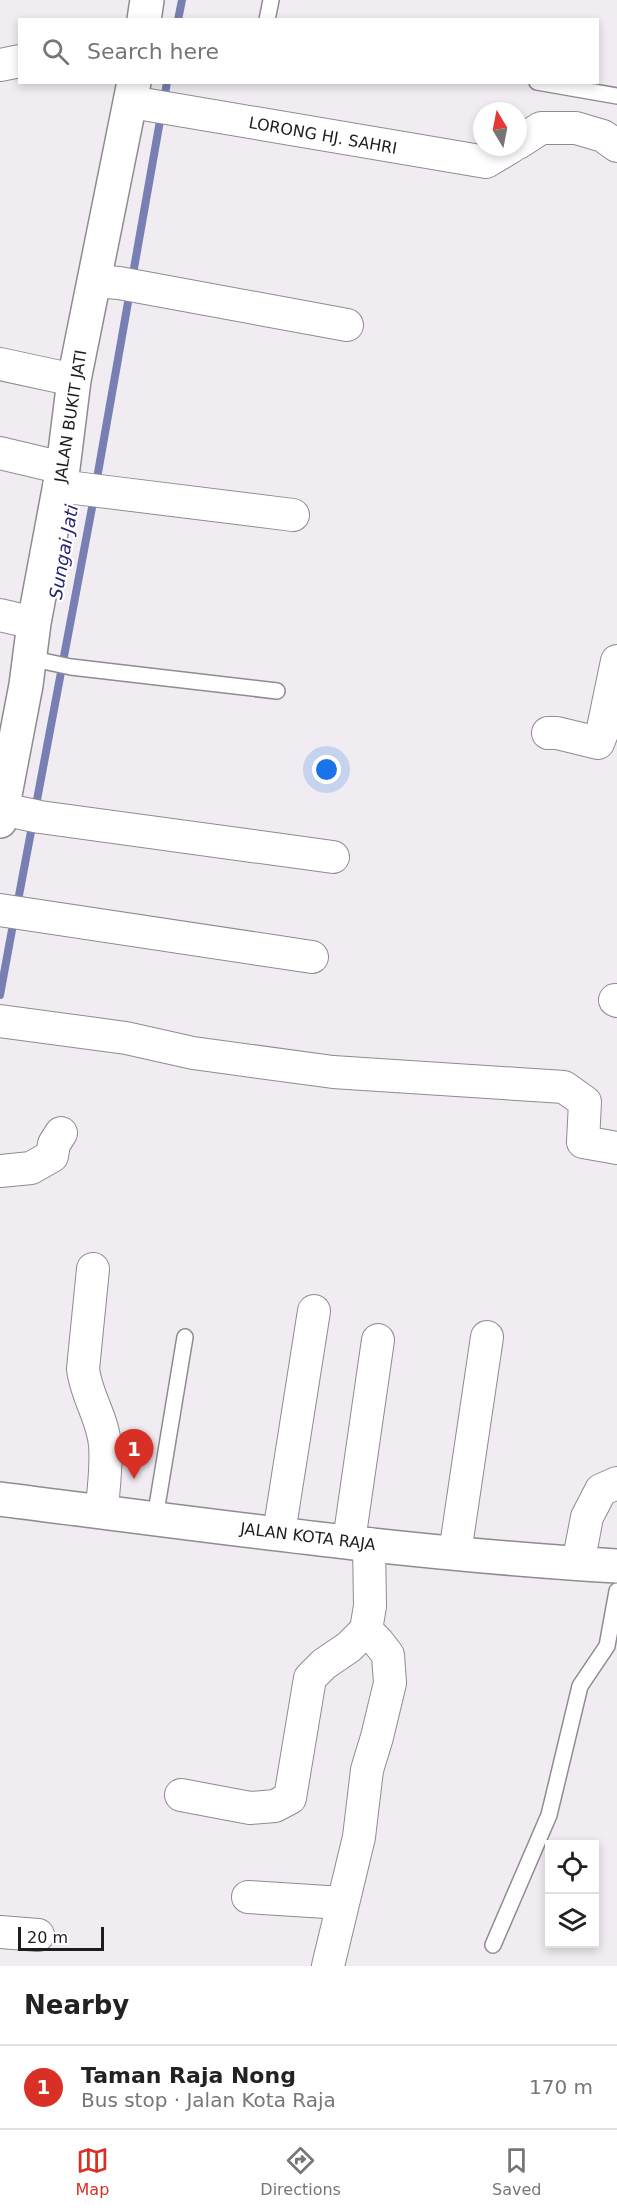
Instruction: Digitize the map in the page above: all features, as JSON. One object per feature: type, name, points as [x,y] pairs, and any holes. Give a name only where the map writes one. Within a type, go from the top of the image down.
[{"type":"street","points":[[144,18],[147,0]]},
{"type":"street","points":[[0,65],[18,61]]},
{"type":"street","name":"LORONG HJ. SAHRI","points":[[132,92],[486,162],[496,156]]},
{"type":"street","name":"JALAN BUKIT JATI","points":[[16,816],[40,661],[34,623],[78,484],[74,380],[119,284],[132,92]]},
{"type":"street","points":[[527,137],[541,128],[576,128],[603,136],[617,146]]},
{"type":"street","points":[[119,284],[347,325]]},
{"type":"street","points":[[0,364],[74,380]]},
{"type":"street","points":[[0,453],[78,484],[293,515]]},
{"type":"street","points":[[0,615],[34,623]]},
{"type":"street","points":[[549,733],[598,743],[617,661]]},
{"type":"street","points":[[16,816],[333,857]]},
{"type":"street","points":[[10,912],[312,957]]},
{"type":"street","points":[[3,1022],[126,1038],[193,1053],[333,1072],[564,1087],[585,1101],[583,1142],[617,1148]]},
{"type":"street","points":[[0,1171],[31,1168],[52,1156],[54,1144],[61,1133]]},
{"type":"street","points":[[93,1269],[83,1369],[85,1385],[99,1420],[105,1445],[102,1511]]},
{"type":"street","points":[[279,1533],[314,1311]]},
{"type":"street","points":[[455,1553],[487,1337]]},
{"type":"street","points":[[181,1796],[250,1808],[275,1806],[290,1798],[310,1678],[324,1664],[349,1647],[366,1630],[370,1606],[359,1543],[378,1340]]},
{"type":"street","points":[[578,1564],[586,1517],[601,1490],[617,1483]]},
{"type":"street","name":"JALAN KOTA RAJA","points":[[3,1501],[536,1562],[617,1566]]},
{"type":"street","points":[[328,1966],[359,1837],[367,1770],[390,1683],[388,1655],[366,1630]]},
{"type":"street","points":[[248,1897],[342,1903]]},
{"type":"street","points":[[0,1932],[38,1935]]},
{"type":"lane","points":[[267,18],[270,0]]},
{"type":"lane","points":[[548,84],[617,96]]},
{"type":"lane","points":[[40,661],[71,667],[277,691]]},
{"type":"lane","points":[[155,1518],[185,1337]]},
{"type":"lane","points":[[493,1945],[549,1815],[580,1686],[607,1646],[617,1591]]},
{"type":"waterway","name":"Sungai Jati","points":[[178,18],[182,0]]},
{"type":"waterway","name":"Sungai Jati","points":[[165,94],[167,84]]},
{"type":"waterway","name":"Sungai Jati","points":[[96,484],[161,115]]},
{"type":"waterway","name":"Sungai Jati","points":[[17,906],[94,497]]},
{"type":"waterway","name":"Sungai Jati","points":[[0,995],[14,919]]},
{"type":"place","name":"Taman Raja Nong","points":[[134,1479]]}]
